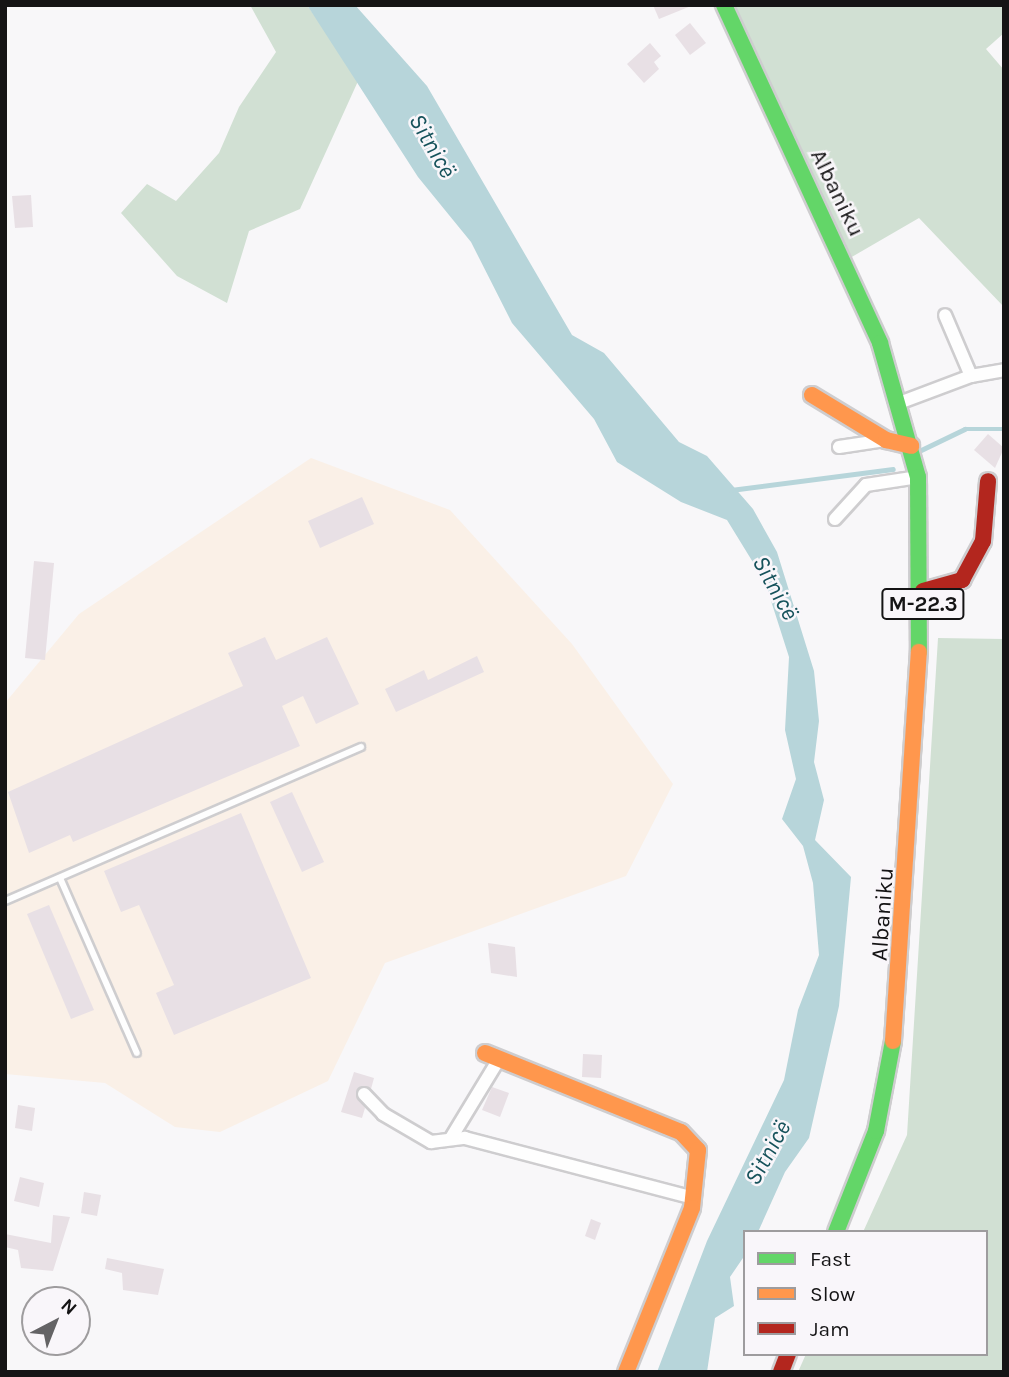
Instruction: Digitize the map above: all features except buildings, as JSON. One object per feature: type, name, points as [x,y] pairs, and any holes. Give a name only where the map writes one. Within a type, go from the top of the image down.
[{"type":"main road","name":"Albaniku","points":[[724,5],[858,291],[899,404],[918,477],[923,591],[896,1027],[876,1131],[837,1230]]},
{"type":"main road","points":[[812,395],[886,440],[911,446]]},
{"type":"main road","points":[[923,591],[962,580],[983,541],[988,481]]},
{"type":"main road","points":[[492,1056],[694,1141],[693,1198],[626,1372]]},
{"type":"street","points":[[945,315],[971,376]]},
{"type":"street","points":[[899,404],[971,376],[1004,370]]},
{"type":"street","points":[[839,447],[886,440]]},
{"type":"street","points":[[835,519],[866,485],[918,477]]},
{"type":"street","points":[[451,1138],[492,1056]]},
{"type":"street","points":[[364,1094],[411,1133],[432,1142],[451,1138],[693,1198]]},
{"type":"lane","points":[[5,901],[361,747]]},
{"type":"lane","points":[[60,878],[137,1053]]},
{"type":"shaded area","points":[[311,458],[450,510],[572,644],[673,784],[626,876],[385,963],[328,1081],[220,1132],[175,1127],[105,1083],[5,1074],[5,703],[79,614]]},
{"type":"green space","points":[[250,5],[307,5],[359,79],[300,209],[249,231],[227,303],[177,276],[121,213],[147,184],[176,201],[219,153],[239,107],[276,52]]},
{"type":"green space","points":[[734,5],[1004,5],[1004,33],[986,49],[1004,70],[1004,307],[919,218],[850,258]]},
{"type":"green space","points":[[938,638],[1004,639],[1004,1372],[798,1372],[805,1356],[988,1356],[988,1230],[864,1230],[907,1135]]},
{"type":"water","name":"Sitnicë","points":[[307,5],[355,5],[427,86],[572,335],[604,353],[679,442],[707,456],[753,509],[777,552],[814,671],[819,721],[814,762],[824,800],[815,840],[851,877],[839,1006],[809,1138],[785,1172],[759,1230],[743,1230],[743,1258],[730,1277],[734,1306],[715,1318],[707,1372],[657,1372],[707,1241],[784,1080],[798,1010],[819,955],[813,883],[803,846],[782,819],[796,779],[785,730],[789,657],[765,582],[727,520],[681,502],[617,462],[594,419],[512,323],[471,242],[418,177]]},
{"type":"waterway","points":[[917,452],[965,429],[1004,429]]},
{"type":"waterway","points":[[731,490],[893,469]]},
{"type":"traffic: fast","points":[[724,5],[880,343],[918,477],[919,652]]},
{"type":"traffic: fast","points":[[837,1230],[876,1131],[893,1041]]},
{"type":"traffic: slow","points":[[812,395],[886,440],[911,446]]},
{"type":"traffic: slow","points":[[893,1041],[919,652]]},
{"type":"traffic: slow","points":[[485,1053],[681,1132],[698,1150],[692,1208],[626,1372]]},
{"type":"traffic: jam","points":[[923,591],[962,580],[983,541],[988,481]]},
{"type":"traffic: jam","points":[[781,1372],[787,1356]]}]
